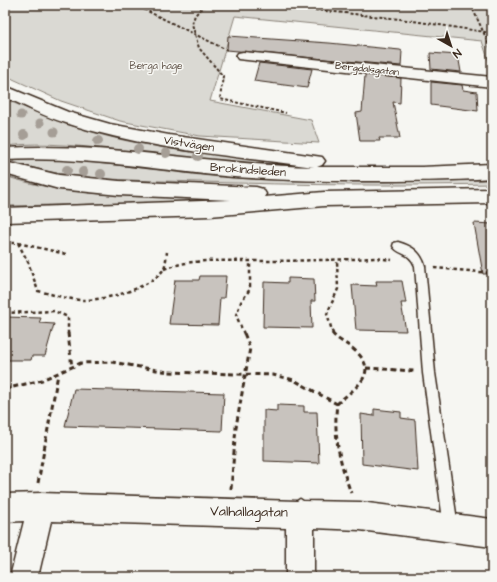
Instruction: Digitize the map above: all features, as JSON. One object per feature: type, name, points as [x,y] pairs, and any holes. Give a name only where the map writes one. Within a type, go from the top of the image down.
[{"type":"main road","name":"Vistvägen","points":[[5,91],[39,107],[80,122],[130,134],[195,145],[324,162],[380,174]]},
{"type":"main road","name":"Brokindsleden","points":[[5,154],[58,153],[235,170],[380,174],[492,172]]},
{"type":"main road","points":[[5,168],[59,182],[119,188],[208,191],[324,199]]},
{"type":"main road","points":[[5,215],[210,209],[324,199],[492,196]]},
{"type":"street","name":"Bergdalsgatan","points":[[242,56],[492,82]]},
{"type":"street","name":"Valhallagatan","points":[[25,507],[229,511],[360,516],[492,533]]},
{"type":"street","points":[[24,577],[25,507]]},
{"type":"street","points":[[300,513],[300,577]]},
{"type":"lane","points":[[398,246],[412,251],[418,258],[420,266],[429,373],[451,527]]},
{"type":"path","points":[[135,5],[234,54],[242,56]]},
{"type":"path","points":[[205,5],[193,19],[193,29],[196,34],[199,48],[223,76],[220,100],[286,113]]},
{"type":"path","points":[[270,5],[400,19],[492,33]]},
{"type":"path","points":[[471,5],[492,51]]},
{"type":"path","points":[[5,243],[18,243],[66,254]]},
{"type":"path","points":[[18,243],[28,262],[38,291],[82,301],[111,297],[127,292],[157,276],[164,269],[194,260],[250,261],[380,259],[420,266],[492,273]]},
{"type":"path","points":[[164,269],[167,252]]},
{"type":"path","points":[[337,260],[338,287],[336,294],[327,310],[329,324],[331,331],[336,338],[348,344],[364,359],[366,368],[364,377],[354,391],[337,404],[335,426],[336,444],[341,470],[360,516]]},
{"type":"path","points":[[229,511],[236,427],[250,348],[236,315],[241,302],[250,289],[250,261]]},
{"type":"path","points":[[5,314],[54,311],[68,317],[68,335],[72,368]]},
{"type":"path","points":[[5,389],[42,380],[81,363],[112,362],[168,372],[245,374],[286,377],[337,404]]},
{"type":"path","points":[[366,368],[429,373]]},
{"type":"path","points":[[25,507],[41,471],[58,373]]},
{"type":"green space","name":"Berga hage","points":[[5,5],[492,5],[492,71],[482,41],[235,16],[210,101],[311,120],[319,143],[200,136],[120,121],[61,101],[13,79],[5,73]]},
{"type":"green space","points":[[5,99],[63,122],[123,140],[184,151],[287,162],[287,165],[206,159],[66,145],[35,144],[5,146]]},
{"type":"green space","points":[[37,159],[128,166],[220,177],[288,181],[356,182],[492,180],[492,184],[310,184],[129,180],[79,176],[54,172],[9,160]]},
{"type":"green space","points":[[5,176],[29,183],[78,192],[128,196],[203,198],[205,200],[202,202],[5,206]]},
{"type":"building","points":[[228,36],[329,43],[400,50],[402,51],[401,66],[227,50]]},
{"type":"building","points":[[430,53],[458,55],[461,72],[431,69]]},
{"type":"building","points":[[259,63],[312,69],[307,88],[254,81]]},
{"type":"building","points":[[365,75],[401,78],[400,103],[393,102],[400,138],[379,138],[380,141],[360,141],[356,113],[362,112]]},
{"type":"building","points":[[431,82],[462,85],[463,90],[477,92],[478,111],[431,105]]},
{"type":"building","points":[[474,223],[492,224],[492,274],[483,274]]},
{"type":"building","points":[[200,276],[226,276],[224,298],[220,298],[218,325],[169,324],[175,280],[199,280]]},
{"type":"building","points":[[288,278],[314,279],[315,301],[311,301],[312,328],[263,327],[264,282],[288,283]]},
{"type":"building","points":[[376,281],[402,281],[406,303],[401,303],[406,331],[356,330],[352,285],[377,286]]},
{"type":"building","points":[[5,317],[41,318],[39,323],[54,324],[45,356],[32,356],[31,360],[5,360]]},
{"type":"building","points":[[74,389],[224,393],[222,431],[65,426]]},
{"type":"building","points":[[277,405],[304,406],[304,412],[317,412],[319,463],[264,461],[264,410],[277,411]]},
{"type":"building","points":[[374,409],[401,412],[401,418],[415,420],[418,471],[362,464],[361,414],[374,416]]}]
